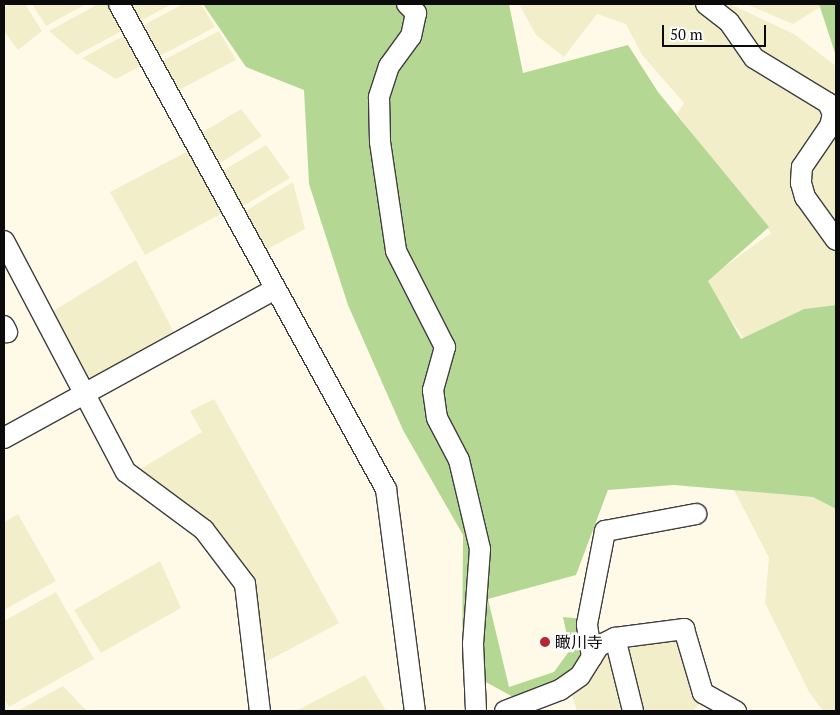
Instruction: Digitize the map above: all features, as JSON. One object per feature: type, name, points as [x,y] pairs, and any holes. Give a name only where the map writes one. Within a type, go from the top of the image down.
[{"type":"street","points":[[119,4],[386,489],[415,711]]},
{"type":"street","points":[[407,4],[416,14],[411,36],[389,66],[379,97],[380,142],[396,251],[445,347],[433,390],[437,418],[459,460],[480,549],[473,644],[476,711]]},
{"type":"street","points":[[706,4],[729,22],[754,58],[828,103],[833,114],[830,126],[802,166],[801,184],[804,198],[836,240]]},
{"type":"street","points":[[4,241],[126,472],[204,530],[245,584],[260,711]]},
{"type":"street","points":[[4,438],[275,289]]},
{"type":"street","points":[[592,657],[587,624],[605,531],[696,514]]},
{"type":"street","points":[[505,711],[560,690],[580,676],[599,646],[615,638],[684,629],[703,692],[736,711]]},
{"type":"street","points":[[615,638],[633,711]]},
{"type":"shaded area","points":[[11,4],[25,4],[42,31],[18,50],[4,31],[4,8]]},
{"type":"shaded area","points":[[32,4],[86,4],[46,26]]},
{"type":"shaded area","points":[[98,4],[172,4],[77,55],[49,31]]},
{"type":"shaded area","points":[[183,4],[201,4],[215,27],[116,79],[82,58]]},
{"type":"shaded area","points":[[519,4],[730,4],[794,34],[836,66],[836,305],[804,309],[744,338],[703,282],[771,233],[677,114],[684,103],[642,55],[626,24],[597,14],[564,57],[536,35]]},
{"type":"shaded area","points":[[746,4],[825,4],[793,24]]},
{"type":"shaded area","points":[[219,31],[236,60],[173,93],[156,64]]},
{"type":"shaded area","points":[[241,109],[262,136],[214,167],[198,135]]},
{"type":"shaded area","points":[[266,145],[290,178],[238,209],[219,173]]},
{"type":"shaded area","points":[[190,150],[224,212],[145,255],[110,192]]},
{"type":"shaded area","points":[[293,182],[305,229],[262,252],[239,215]]},
{"type":"shaded area","points":[[136,260],[177,338],[90,391],[50,313]]},
{"type":"shaded area","points":[[214,399],[339,623],[262,664],[252,578],[137,471],[202,432],[190,411]]},
{"type":"shaded area","points":[[734,490],[813,497],[836,509],[836,711],[823,711],[809,692],[765,603],[769,558]]},
{"type":"shaded area","points":[[18,514],[56,581],[4,610],[4,522]]},
{"type":"shaded area","points":[[160,561],[181,608],[101,653],[74,610]]},
{"type":"shaded area","points":[[56,592],[94,659],[9,707],[4,699],[4,621]]},
{"type":"shaded area","points":[[684,629],[704,698],[693,711],[577,711],[570,690],[592,657]]},
{"type":"shaded area","points":[[365,675],[386,711],[296,711]]},
{"type":"shaded area","points":[[63,686],[87,711],[17,711]]},
{"type":"green space","points":[[203,4],[509,4],[523,73],[628,45],[658,92],[769,227],[708,281],[741,339],[804,309],[836,305],[836,509],[813,497],[674,485],[608,490],[576,575],[488,599],[509,687],[554,672],[570,650],[563,617],[585,619],[586,657],[564,684],[515,698],[462,669],[463,535],[403,430],[348,305],[309,184],[304,90],[246,67]]},
{"type":"green space","points":[[819,4],[836,4],[836,56]]},
{"type":"place","name":"瞰川寺","points":[[545,642]]}]
